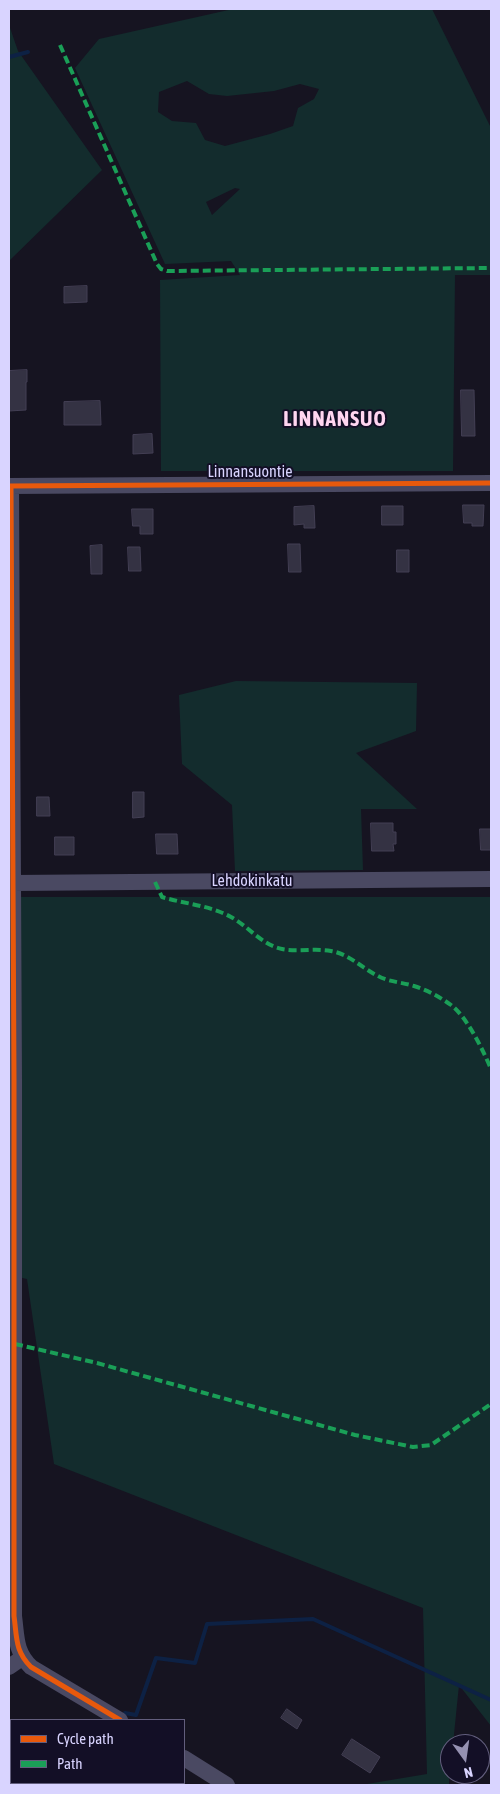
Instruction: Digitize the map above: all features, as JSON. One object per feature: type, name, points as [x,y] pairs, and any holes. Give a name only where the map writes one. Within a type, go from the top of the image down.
[{"type":"street","name":"Linnansuontie","points":[[10,486],[491,483]]},
{"type":"street","points":[[10,486],[13,883],[11,1278],[14,1616],[17,1644],[15,1662],[31,1668],[118,1719]]},
{"type":"street","name":"Lehdokinkatu","points":[[13,883],[491,879]]},
{"type":"street","points":[[185,1759],[227,1785]]},
{"type":"green space","points":[[233,9],[432,9],[491,128],[491,275],[455,275],[453,471],[161,471],[160,280],[240,275],[231,261],[165,264],[75,68],[99,39]],"holes":[[[187,81],[209,94],[227,96],[274,91],[300,84],[319,89],[314,99],[298,108],[293,126],[225,146],[205,140],[196,123],[172,121],[158,112],[159,92]],[[235,188],[240,189],[212,215],[206,202]]]},
{"type":"green space","points":[[9,25],[18,51],[102,170],[9,261]]},
{"type":"green space","points":[[236,681],[417,683],[416,731],[356,753],[417,809],[361,809],[363,870],[235,871],[232,805],[182,764],[179,695]]},
{"type":"green space","points":[[9,897],[491,897],[491,1726],[459,1685],[454,1734],[440,1734],[440,1784],[449,1785],[361,1785],[427,1774],[423,1608],[54,1464],[27,1279],[9,1275]]},
{"type":"green space","points":[[9,1725],[10,1784],[32,1785],[9,1785]]},
{"type":"building","points":[[87,286],[87,302],[64,303],[64,287]]},
{"type":"building","points":[[27,370],[26,410],[9,411],[9,371]]},
{"type":"building","points":[[461,390],[474,390],[475,436],[462,436]]},
{"type":"building","points":[[100,401],[101,425],[64,425],[64,402]]},
{"type":"building","points":[[152,434],[153,453],[133,454],[133,435]]},
{"type":"building","points":[[463,505],[484,505],[483,526],[472,526],[472,523],[464,523]]},
{"type":"building","points":[[314,506],[315,528],[304,528],[304,524],[294,525],[294,507]]},
{"type":"building","points":[[382,506],[403,506],[403,525],[382,525]]},
{"type":"building","points":[[132,509],[153,509],[153,534],[140,534],[140,526],[133,526]]},
{"type":"building","points":[[288,544],[300,544],[301,572],[289,572]]},
{"type":"building","points":[[102,545],[102,574],[91,574],[90,546]]},
{"type":"building","points":[[128,547],[140,547],[141,571],[129,571]]},
{"type":"building","points":[[397,550],[409,550],[409,572],[397,572]]},
{"type":"building","points":[[133,792],[144,792],[144,817],[133,818]]},
{"type":"building","points":[[37,797],[49,797],[50,816],[37,816]]},
{"type":"building","points":[[371,823],[393,823],[393,832],[396,832],[396,844],[393,844],[394,851],[372,851]]},
{"type":"building","points":[[480,829],[491,829],[491,850],[481,850]]},
{"type":"building","points":[[156,834],[177,834],[178,854],[157,854]]},
{"type":"building","points":[[55,837],[74,837],[74,855],[55,855]]},
{"type":"building","points":[[287,1709],[302,1720],[297,1729],[281,1718]]},
{"type":"building","points":[[352,1739],[380,1757],[370,1773],[342,1755]]},
{"type":"waterway","points":[[9,57],[28,52]]},
{"type":"waterway","points":[[123,1717],[125,1713],[136,1715],[156,1658],[195,1663],[207,1624],[313,1619],[491,1700]]},
{"type":"marked path","points":[[60,45],[157,264],[161,269],[167,271],[491,268]]},
{"type":"marked path","points":[[155,882],[162,897],[223,913],[275,947],[287,950],[325,950],[338,953],[350,958],[382,978],[414,986],[438,997],[451,1005],[463,1017],[491,1069]]},
{"type":"marked path","points":[[15,1344],[97,1363],[355,1435],[413,1447],[431,1445],[491,1404]]},
{"type":"cycle path","points":[[9,486],[491,483]]},
{"type":"cycle path","points":[[11,486],[14,1616],[19,1650],[31,1667],[118,1719]]},
{"type":"district","name":"LINNANSUO","points":[[335,419]]}]
